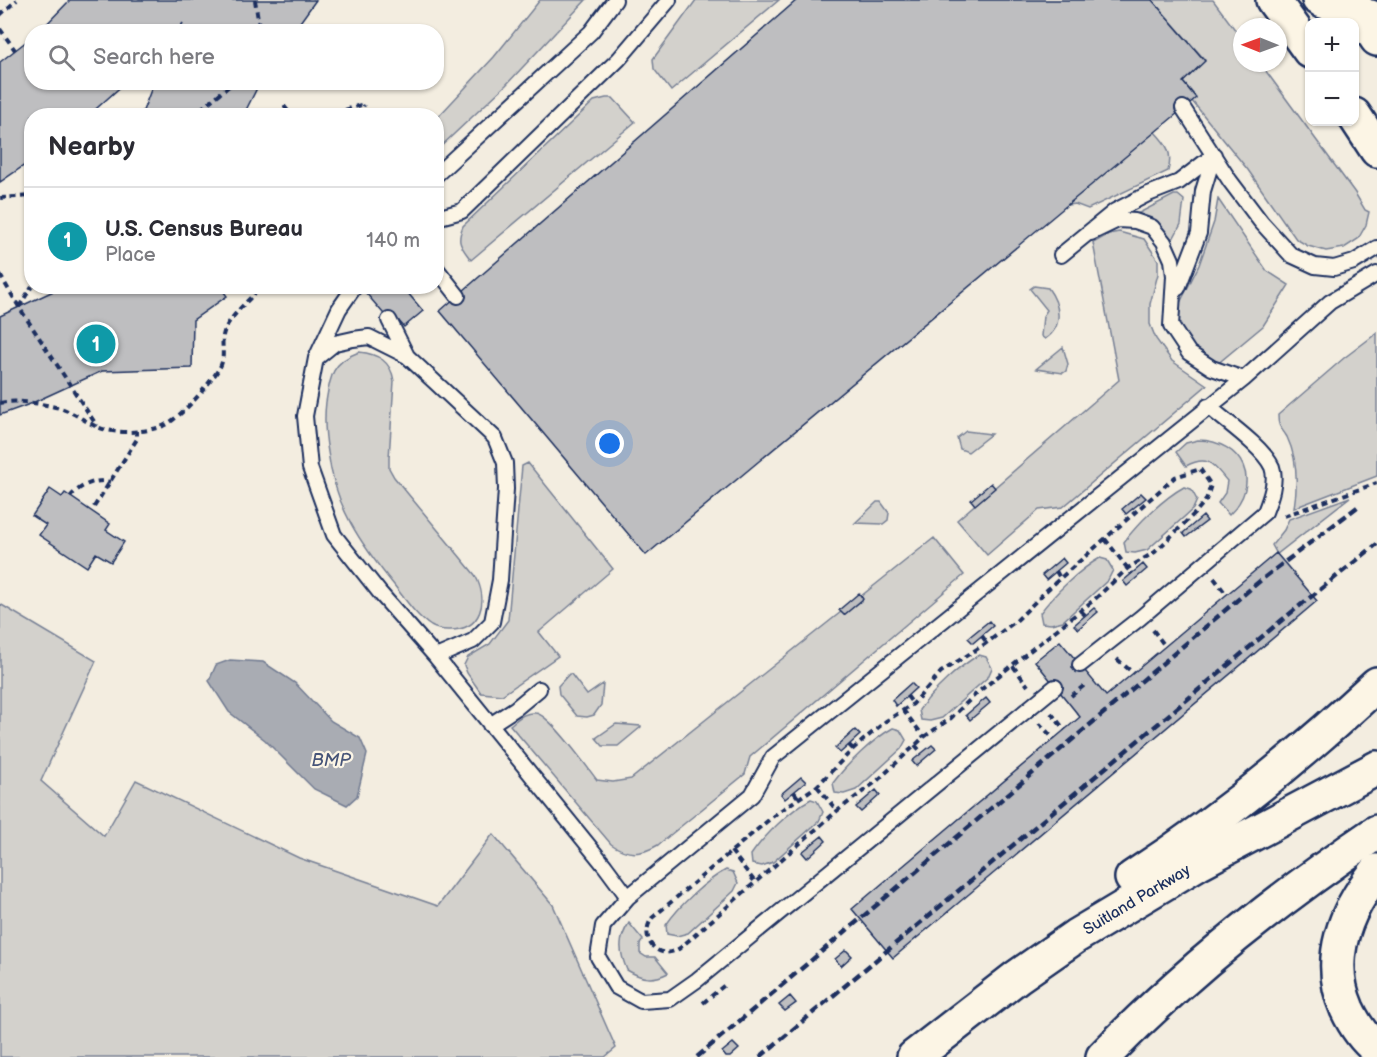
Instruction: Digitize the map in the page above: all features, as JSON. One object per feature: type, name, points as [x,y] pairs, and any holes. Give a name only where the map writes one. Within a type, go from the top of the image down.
[{"type":"main road","points":[[1273,0],[1305,44]]},
{"type":"main road","points":[[1359,123],[1377,150]]},
{"type":"main road","points":[[952,1026],[1062,922],[1164,856],[1225,813],[1317,739],[1377,684]]},
{"type":"main road","name":"Suitland Parkway","points":[[914,1057],[1042,959],[1132,901],[1198,863],[1377,768]]},
{"type":"main road","points":[[1103,1057],[1159,1003],[1213,956],[1318,873],[1377,832]]},
{"type":"main road","points":[[1377,871],[1356,900],[1347,918],[1338,953],[1337,970],[1340,987],[1352,1018],[1361,1033],[1377,1049]]},
{"type":"street","points":[[1316,0],[1322,4],[1367,17]]},
{"type":"lane","points":[[444,168],[591,32],[615,0]]},
{"type":"lane","points":[[444,216],[462,211],[619,59],[669,0]]},
{"type":"lane","points":[[1183,108],[1255,214],[1291,255],[1315,266],[1334,268],[1354,262],[1377,248]]},
{"type":"lane","points":[[1061,255],[1091,233],[1115,211],[1179,182],[1214,155]]},
{"type":"lane","points":[[1174,300],[1198,233],[1203,191],[1214,155]]},
{"type":"lane","points":[[1091,233],[1118,220],[1135,221],[1152,227],[1164,242],[1172,260],[1174,300],[1171,326],[1189,353],[1212,368],[1244,379]]},
{"type":"lane","points":[[1055,687],[716,965],[670,999],[641,1001],[616,987],[598,957],[603,926],[628,897],[752,795],[773,757],[1244,379],[1330,302],[1377,274]]},
{"type":"lane","points":[[444,278],[458,296]]},
{"type":"lane","points":[[349,294],[339,309],[316,358],[305,416],[310,468],[334,535],[380,593],[436,657],[628,897]]},
{"type":"lane","points":[[389,320],[407,356]]},
{"type":"lane","points":[[316,358],[335,344],[352,339],[369,338],[407,356],[495,438],[505,463],[506,489],[500,580],[492,622],[473,642],[436,657]]},
{"type":"lane","points":[[1080,665],[1140,618],[1265,512],[1273,491],[1272,468],[1256,446],[1208,406]]},
{"type":"lane","points":[[490,725],[539,689]]},
{"type":"path","points":[[0,15],[17,0]]},
{"type":"path","points":[[255,0],[259,24]]},
{"type":"path","points":[[0,29],[15,50]]},
{"type":"path","points":[[202,108],[224,90]]},
{"type":"path","points":[[351,108],[364,104],[362,108]]},
{"type":"path","points":[[0,198],[24,196]]},
{"type":"path","points":[[0,275],[98,428]]},
{"type":"path","points":[[19,307],[27,294]]},
{"type":"path","points":[[0,403],[20,401],[64,410],[98,428],[137,431],[163,425],[177,417],[221,366],[224,332],[229,322],[255,294]]},
{"type":"path","points":[[94,507],[137,440],[137,431]]},
{"type":"path","points":[[1200,469],[1211,485],[1206,500],[1155,552],[1128,568],[1081,610],[977,693],[951,718],[924,736],[877,781],[837,811],[673,952],[664,954],[656,950],[648,938],[647,926],[652,918],[777,813],[817,786],[886,721],[913,704],[941,672],[987,643],[1016,621],[1060,578],[1140,510],[1175,477],[1200,469]]},
{"type":"path","points":[[70,496],[77,488],[104,480],[110,482]]},
{"type":"path","points":[[1137,505],[1140,510]]},
{"type":"path","points":[[1188,519],[1193,524]]},
{"type":"path","points":[[1105,540],[1132,574]]},
{"type":"path","points":[[1056,571],[1060,578]]},
{"type":"path","points":[[1214,578],[1226,594]]},
{"type":"path","points":[[1081,610],[1085,615]]},
{"type":"path","points":[[1152,629],[1165,646]]},
{"type":"path","points":[[982,636],[987,643]]},
{"type":"path","points":[[1117,659],[1132,673]]},
{"type":"path","points":[[1013,666],[1029,686]]},
{"type":"path","points":[[907,696],[913,704]]},
{"type":"path","points":[[903,710],[924,736]]},
{"type":"path","points":[[1051,712],[1065,730]]},
{"type":"path","points":[[1038,723],[1054,739]]},
{"type":"path","points":[[849,745],[853,750]]},
{"type":"path","points":[[915,745],[922,753]]},
{"type":"path","points":[[817,786],[837,811]]},
{"type":"path","points":[[794,792],[799,799]]},
{"type":"path","points":[[861,793],[866,799]]},
{"type":"path","points":[[808,837],[812,844]]},
{"type":"path","points":[[731,851],[755,882]]},
{"type":"shaded area","points":[[540,0],[586,0],[506,85],[444,143],[444,111],[494,57]]},
{"type":"shaded area","points":[[696,0],[779,0],[671,91],[654,69],[653,59]]},
{"type":"shaded area","points":[[1152,0],[1213,0],[1233,27],[1233,72],[1267,72],[1365,210],[1369,212],[1366,225],[1358,239],[1344,248],[1326,251],[1308,246],[1296,239],[1248,170],[1192,101],[1196,97],[1183,82],[1205,60]]},
{"type":"shaded area","points":[[613,98],[635,122],[471,260],[460,241],[463,226],[594,101]]},
{"type":"shaded area","points":[[1146,122],[1168,149],[1170,163],[1168,171],[1088,209],[1075,204],[1067,205]]},
{"type":"shaded area","points":[[1174,195],[1184,200],[1181,224],[1172,241],[1160,226],[1137,214]]},
{"type":"shaded area","points":[[1218,199],[1267,271],[1289,285],[1263,326],[1216,365],[1185,341],[1178,316],[1180,303],[1199,265],[1214,222]]},
{"type":"shaded area","points":[[1119,232],[1144,239],[1158,260],[1158,274],[1150,304],[1150,324],[1156,339],[1172,361],[1207,385],[1063,507],[1039,510],[987,555],[957,520],[1119,380],[1093,243],[1109,234]]},
{"type":"shaded area","points":[[1034,286],[1048,288],[1057,308],[1055,328],[1045,339],[1041,336],[1043,316],[1047,310],[1030,289]]},
{"type":"shaded area","points":[[1377,333],[1377,476],[1294,508],[1295,463],[1291,446],[1279,425],[1278,415]]},
{"type":"shaded area","points":[[1063,347],[1068,364],[1066,371],[1063,373],[1036,369]]},
{"type":"shaded area","points":[[359,352],[383,360],[390,368],[394,381],[389,468],[475,575],[479,585],[482,604],[480,613],[469,625],[459,629],[435,628],[416,612],[360,539],[336,490],[327,446],[325,414],[327,393],[331,377],[338,365]]},
{"type":"shaded area","points":[[966,431],[991,434],[968,452],[960,449],[957,438]]},
{"type":"shaded area","points":[[1198,440],[1214,442],[1227,448],[1237,456],[1243,466],[1246,477],[1245,490],[1239,503],[1229,515],[1218,503],[1225,493],[1227,481],[1210,463],[1200,461],[1186,466],[1176,452],[1186,443]]},
{"type":"shaded area","points":[[528,463],[613,569],[539,632],[558,656],[502,695],[481,693],[464,665],[468,657],[490,644],[508,620],[522,466]]},
{"type":"shaded area","points":[[1184,487],[1191,489],[1197,500],[1193,509],[1147,550],[1135,553],[1126,552],[1124,542],[1136,527],[1160,504]]},
{"type":"shaded area","points":[[1350,497],[1277,554],[1272,545],[1284,530],[1289,519]]},
{"type":"shaded area","points":[[877,502],[881,502],[889,513],[888,520],[883,524],[855,523]]},
{"type":"shaded area","points":[[934,538],[964,575],[750,757],[745,774],[652,848],[635,853],[623,851],[611,844],[510,725],[521,716],[535,713],[541,715],[568,742],[597,780],[613,782],[631,779]]},
{"type":"shaded area","points":[[1100,558],[1107,560],[1113,570],[1108,580],[1063,621],[1051,624],[1042,623],[1040,613],[1052,598],[1076,575]]},
{"type":"shaded area","points":[[0,604],[96,661],[41,781],[104,836],[136,780],[299,858],[438,906],[493,834],[553,905],[616,1048],[605,1057],[0,1057]]},
{"type":"shaded area","points":[[979,655],[986,657],[992,668],[988,677],[942,718],[930,721],[921,720],[919,710],[931,695],[955,672]]},
{"type":"shaded area","points":[[569,674],[587,695],[603,684],[601,705],[594,715],[577,716],[559,694],[558,686]]},
{"type":"shaded area","points":[[616,724],[641,727],[618,746],[603,746],[596,738]]},
{"type":"shaded area","points":[[893,728],[900,730],[906,740],[901,749],[856,790],[844,794],[835,793],[833,783],[845,768],[869,745]]},
{"type":"shaded area","points":[[811,799],[817,801],[823,812],[819,821],[773,862],[762,866],[752,864],[751,855],[763,840],[786,817]]},
{"type":"shaded area","points":[[726,870],[733,872],[738,883],[734,891],[688,933],[677,936],[667,934],[666,925],[678,910],[701,887]]},
{"type":"shaded area","points":[[629,923],[643,940],[640,944],[640,953],[646,957],[655,957],[668,973],[648,978],[627,970],[622,957],[621,940]]},
{"type":"water","name":"BMP","points":[[230,660],[263,662],[295,683],[331,721],[360,738],[367,754],[357,796],[347,805],[314,789],[265,740],[229,712],[209,681],[216,665]]},
{"type":"building","points":[[70,0],[316,0],[299,24],[47,24]]},
{"type":"building","points":[[797,0],[1152,0],[1205,61],[1183,82],[1196,98],[646,555],[440,311]]},
{"type":"building","points":[[24,43],[24,90],[117,90],[97,108],[24,108],[24,166],[0,182],[0,62]]},
{"type":"building","points":[[151,90],[256,90],[247,108],[144,108]]},
{"type":"building","points":[[47,294],[226,294],[227,296],[193,320],[192,368],[102,371],[0,415],[0,316]]},
{"type":"building","points":[[367,294],[409,294],[423,311],[404,327],[399,321],[394,326]]},
{"type":"building","points":[[991,483],[995,488],[975,505],[971,500]]},
{"type":"building","points":[[50,489],[62,497],[65,493],[110,524],[106,530],[124,542],[111,562],[96,553],[87,567],[39,535],[46,525],[32,516]]},
{"type":"building","points":[[1141,493],[1146,498],[1126,514],[1122,509]]},
{"type":"building","points":[[1203,516],[1207,521],[1186,537],[1183,533]]},
{"type":"building","points":[[1276,553],[1317,601],[893,958],[852,909],[1080,717],[1035,661],[1060,641],[1106,696]]},
{"type":"building","points":[[1062,558],[1066,563],[1046,580],[1042,575]]},
{"type":"building","points":[[1143,564],[1147,569],[1127,586],[1123,581]]},
{"type":"building","points":[[859,593],[863,599],[844,615],[839,610]]},
{"type":"building","points":[[1094,608],[1098,612],[1078,629],[1074,625]]},
{"type":"building","points":[[989,621],[993,626],[973,643],[968,638]]},
{"type":"building","points":[[911,683],[916,688],[896,706],[892,700]]},
{"type":"building","points":[[986,698],[990,703],[970,720],[966,715]]},
{"type":"building","points":[[855,730],[860,735],[840,753],[835,748]]},
{"type":"building","points":[[932,745],[936,749],[916,766],[912,761]]},
{"type":"building","points":[[801,777],[806,782],[785,799],[781,794]]},
{"type":"building","points":[[876,790],[880,795],[861,812],[856,807]]},
{"type":"building","points":[[822,836],[826,841],[807,858],[802,852]]},
{"type":"building","points":[[846,950],[852,956],[841,966],[835,959]]},
{"type":"building","points":[[790,996],[796,1003],[785,1011],[779,1005]]},
{"type":"building","points":[[733,1043],[739,1049],[730,1057],[726,1057],[722,1052]]},
{"type":"railway","points":[[697,1057],[1261,580],[1360,505]]},
{"type":"railway","points":[[760,1057],[1282,620],[1377,544]]},
{"type":"place","name":"U.S. Census Bureau","points":[[96,344]]}]
